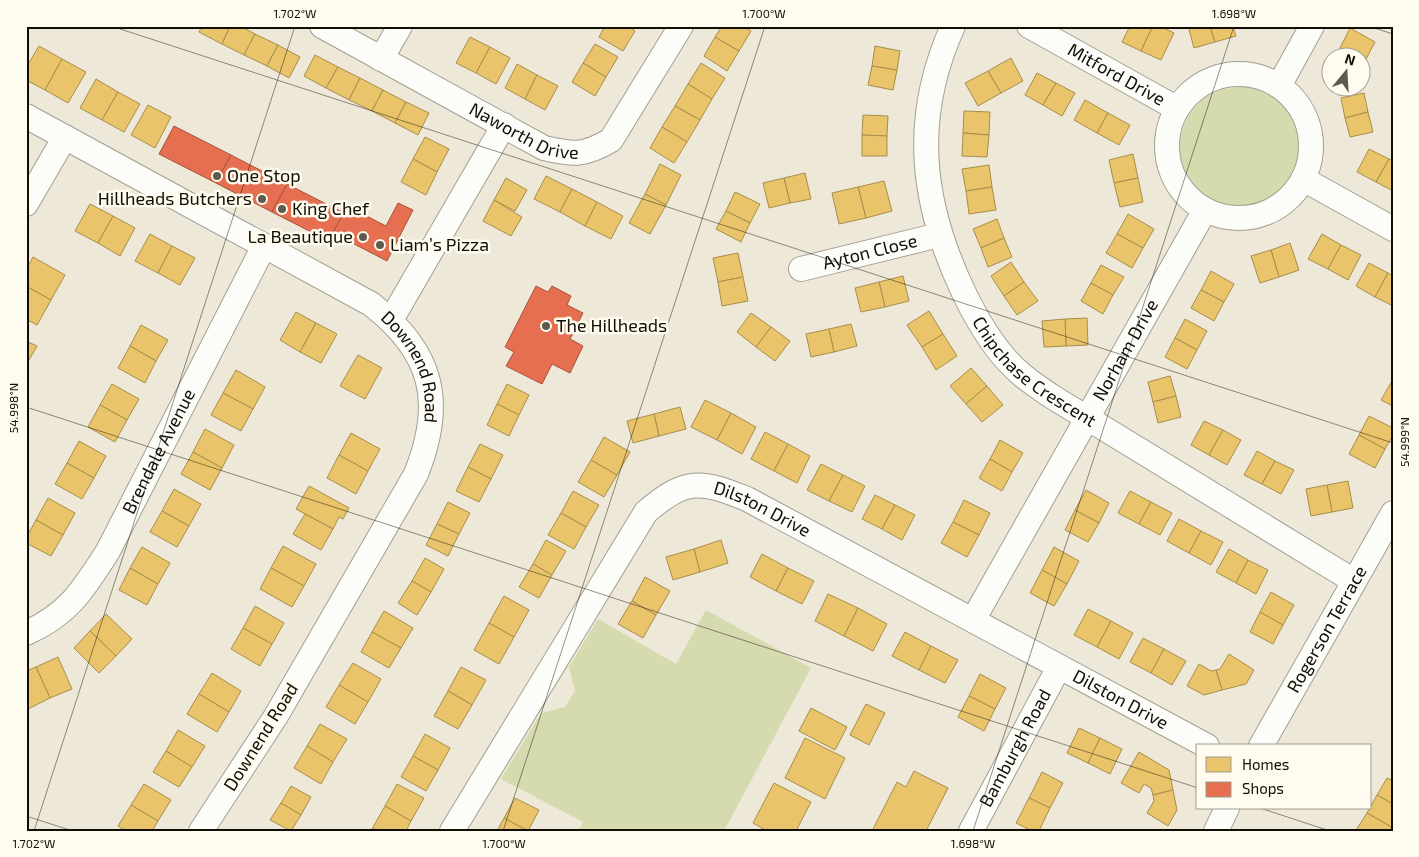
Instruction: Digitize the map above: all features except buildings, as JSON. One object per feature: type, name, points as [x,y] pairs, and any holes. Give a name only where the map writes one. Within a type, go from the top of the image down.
[{"type":"street","name":"Naworth Drive","points":[[322,26],[544,148],[572,154],[592,152],[611,140],[681,26]]},
{"type":"street","points":[[381,59],[400,26]]},
{"type":"street","name":"Chipchase Crescent","points":[[953,26],[931,88],[926,142],[931,197],[939,235],[973,312],[992,341],[1020,373],[1086,419],[1354,581]]},
{"type":"street","name":"Mitford Drive","points":[[1029,26],[1176,108]]},
{"type":"street","points":[[1279,86],[1312,26]]},
{"type":"street","name":"Mitford Drive","points":[[1222,75],[1252,75],[1279,86],[1294,100],[1305,118],[1309,131],[1310,159],[1303,179],[1286,201],[1261,214],[1232,218],[1205,210],[1183,192],[1169,166],[1166,137],[1176,108],[1195,88],[1222,75]]},
{"type":"street","name":"Downend Road","points":[[26,116],[371,304],[391,320],[408,338],[422,359],[431,413],[430,430],[416,474],[276,716],[201,831]]},
{"type":"street","points":[[391,320],[504,125]]},
{"type":"street","points":[[26,204],[64,137]]},
{"type":"street","points":[[1303,179],[1393,229]]},
{"type":"street","name":"Norham Drive","points":[[973,620],[1205,210]]},
{"type":"street","name":"Ayton Close","points":[[802,269],[939,235]]},
{"type":"street","name":"Brendale Avenue","points":[[26,633],[43,626],[66,610],[86,586],[99,565],[264,246]]},
{"type":"street","name":"Dilston Drive","points":[[452,831],[646,512],[667,494],[687,485],[715,486],[747,499],[1203,744]]},
{"type":"street","name":"Rogerson Terrace","points":[[1262,744],[1393,513]]},
{"type":"street","name":"Bamburgh Road","points":[[971,831],[1060,667]]},
{"type":"street","points":[[1216,831],[1227,810]]},
{"type":"green space","points":[[1240,87],[1263,91],[1283,104],[1296,124],[1300,147],[1296,170],[1283,190],[1263,203],[1240,207],[1217,203],[1197,190],[1184,170],[1180,147],[1184,124],[1197,104],[1217,91]]},
{"type":"green space","points":[[706,610],[811,668],[724,831],[578,831],[583,822],[501,779],[541,713],[565,707],[575,691],[569,667],[598,619],[676,664]]},
{"type":"place","name":"One Stop","points":[[217,176]]},
{"type":"place","name":"Hillheads Butchers","points":[[262,199]]},
{"type":"place","name":"King Chef","points":[[282,209]]},
{"type":"place","name":"La Beautique","points":[[363,237]]},
{"type":"place","name":"Liam’s Pizza","points":[[380,245]]},
{"type":"place","name":"The Hillheads","points":[[546,326]]}]
